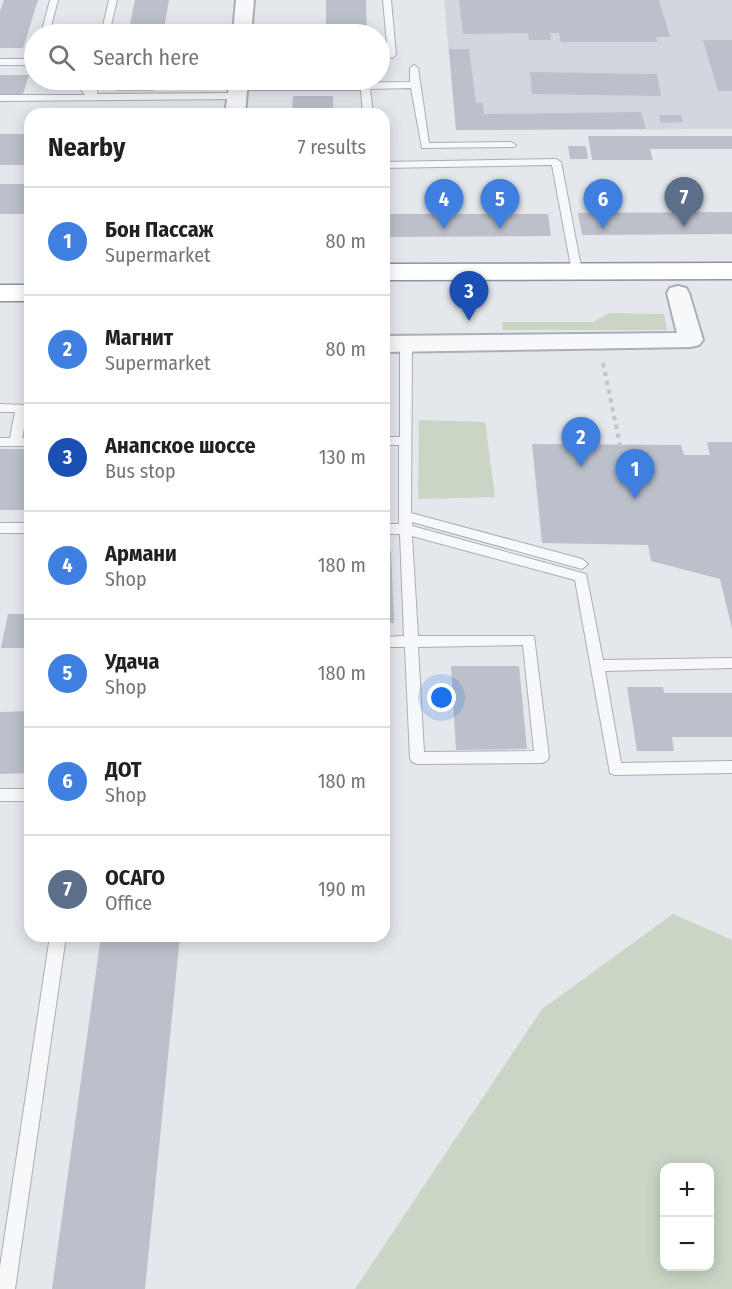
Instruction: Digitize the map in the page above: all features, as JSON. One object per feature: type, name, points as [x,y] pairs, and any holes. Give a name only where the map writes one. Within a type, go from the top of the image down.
[{"type":"highway","points":[[390,272],[732,271]]},
{"type":"highway","points":[[0,272],[24,272]]},
{"type":"highway","points":[[0,293],[24,293]]},
{"type":"highway","points":[[390,293],[732,293]]},
{"type":"street","points":[[243,24],[245,0]]},
{"type":"street","points":[[395,344],[691,340],[678,293]]},
{"type":"lane","points":[[48,24],[54,0]]},
{"type":"lane","points":[[107,24],[113,0]]},
{"type":"lane","points":[[387,0],[389,24]]},
{"type":"lane","points":[[390,32],[392,54]]},
{"type":"lane","points":[[0,62],[24,62]]},
{"type":"lane","points":[[414,68],[425,146],[511,145]]},
{"type":"lane","points":[[390,86],[415,85]]},
{"type":"lane","points":[[86,90],[92,97]]},
{"type":"lane","points":[[92,97],[93,90]]},
{"type":"lane","points":[[0,98],[237,94],[310,90]]},
{"type":"lane","points":[[365,90],[367,108]]},
{"type":"lane","points":[[390,165],[556,162],[576,272]]},
{"type":"lane","points":[[390,642],[413,641],[529,640],[542,757],[417,758],[413,641],[405,522],[405,441],[395,344]]},
{"type":"lane","points":[[0,408],[22,408],[15,442]]},
{"type":"lane","points":[[390,441],[405,441]]},
{"type":"lane","points":[[0,442],[24,442]]},
{"type":"lane","points":[[405,522],[581,577],[615,769],[732,767]]},
{"type":"lane","points":[[390,527],[405,522],[582,564]]},
{"type":"lane","points":[[0,528],[24,528]]},
{"type":"lane","points":[[598,666],[732,663]]},
{"type":"lane","points":[[0,795],[24,795]]},
{"type":"lane","points":[[6,1289],[57,942]]},
{"type":"path","points":[[602,356],[620,445]]},
{"type":"shaded area","points":[[444,0],[732,0],[732,129],[456,130]]},
{"type":"green space","points":[[609,313],[664,314],[667,330],[503,330],[502,322],[593,322]]},
{"type":"green space","points":[[419,420],[485,422],[495,497],[418,499]]},
{"type":"green space","points":[[673,914],[732,940],[732,1289],[355,1289],[542,1009]]},
{"type":"building","points":[[4,0],[38,0],[30,24],[24,24],[23,48],[0,48],[0,11]]},
{"type":"building","points":[[135,0],[169,0],[165,24],[130,24]]},
{"type":"building","points":[[326,0],[366,0],[367,24],[326,24]]},
{"type":"building","points":[[459,0],[659,0],[670,37],[656,37],[657,42],[561,42],[559,33],[550,33],[551,40],[529,40],[528,33],[463,34]]},
{"type":"building","points":[[703,40],[732,40],[732,91],[718,91]]},
{"type":"building","points":[[449,49],[469,49],[476,103],[483,103],[484,114],[641,112],[646,129],[456,130]]},
{"type":"building","points":[[530,72],[657,74],[661,96],[532,94]]},
{"type":"building","points":[[0,75],[24,75],[23,94],[0,94]]},
{"type":"building","points":[[117,90],[154,90],[154,91]]},
{"type":"building","points":[[293,96],[333,96],[333,108],[292,108]]},
{"type":"building","points":[[659,115],[681,115],[683,122],[661,123]]},
{"type":"building","points":[[0,134],[24,134],[24,165],[0,165]]},
{"type":"building","points":[[588,136],[732,136],[732,149],[650,149],[653,160],[592,160]]},
{"type":"building","points":[[568,146],[586,146],[588,159],[570,159]]},
{"type":"building","points":[[0,184],[24,184],[24,214],[0,214]]},
{"type":"building","points":[[732,212],[732,234],[582,235],[578,213]]},
{"type":"building","points":[[390,214],[548,214],[551,236],[390,237]]},
{"type":"building","points":[[707,442],[732,442],[732,629],[720,579],[651,561],[648,545],[542,543],[532,444],[681,445],[684,455],[710,455]]},
{"type":"building","points":[[0,449],[24,449],[24,510],[0,510]]},
{"type":"building","points":[[390,551],[391,551],[394,623],[390,623]]},
{"type":"building","points":[[8,614],[24,614],[24,648],[1,648]]},
{"type":"building","points":[[451,666],[519,666],[527,749],[456,750]]},
{"type":"building","points":[[627,687],[663,687],[664,693],[732,693],[732,737],[672,737],[674,751],[637,751]]},
{"type":"building","points":[[24,711],[24,773],[0,774],[0,712]]},
{"type":"building","points":[[100,942],[179,942],[145,1289],[52,1289]]},
{"type":"place","name":"ОСАГО","points":[[684,227]]},
{"type":"place","name":"Армани","points":[[444,229]]},
{"type":"place","name":"Удача","points":[[500,229]]},
{"type":"place","name":"ДОТ","points":[[603,229]]},
{"type":"place","name":"Анапское шоссе","points":[[469,321]]},
{"type":"place","name":"Магнит","points":[[581,467]]},
{"type":"place","name":"Бон Пассаж","points":[[635,499]]}]
